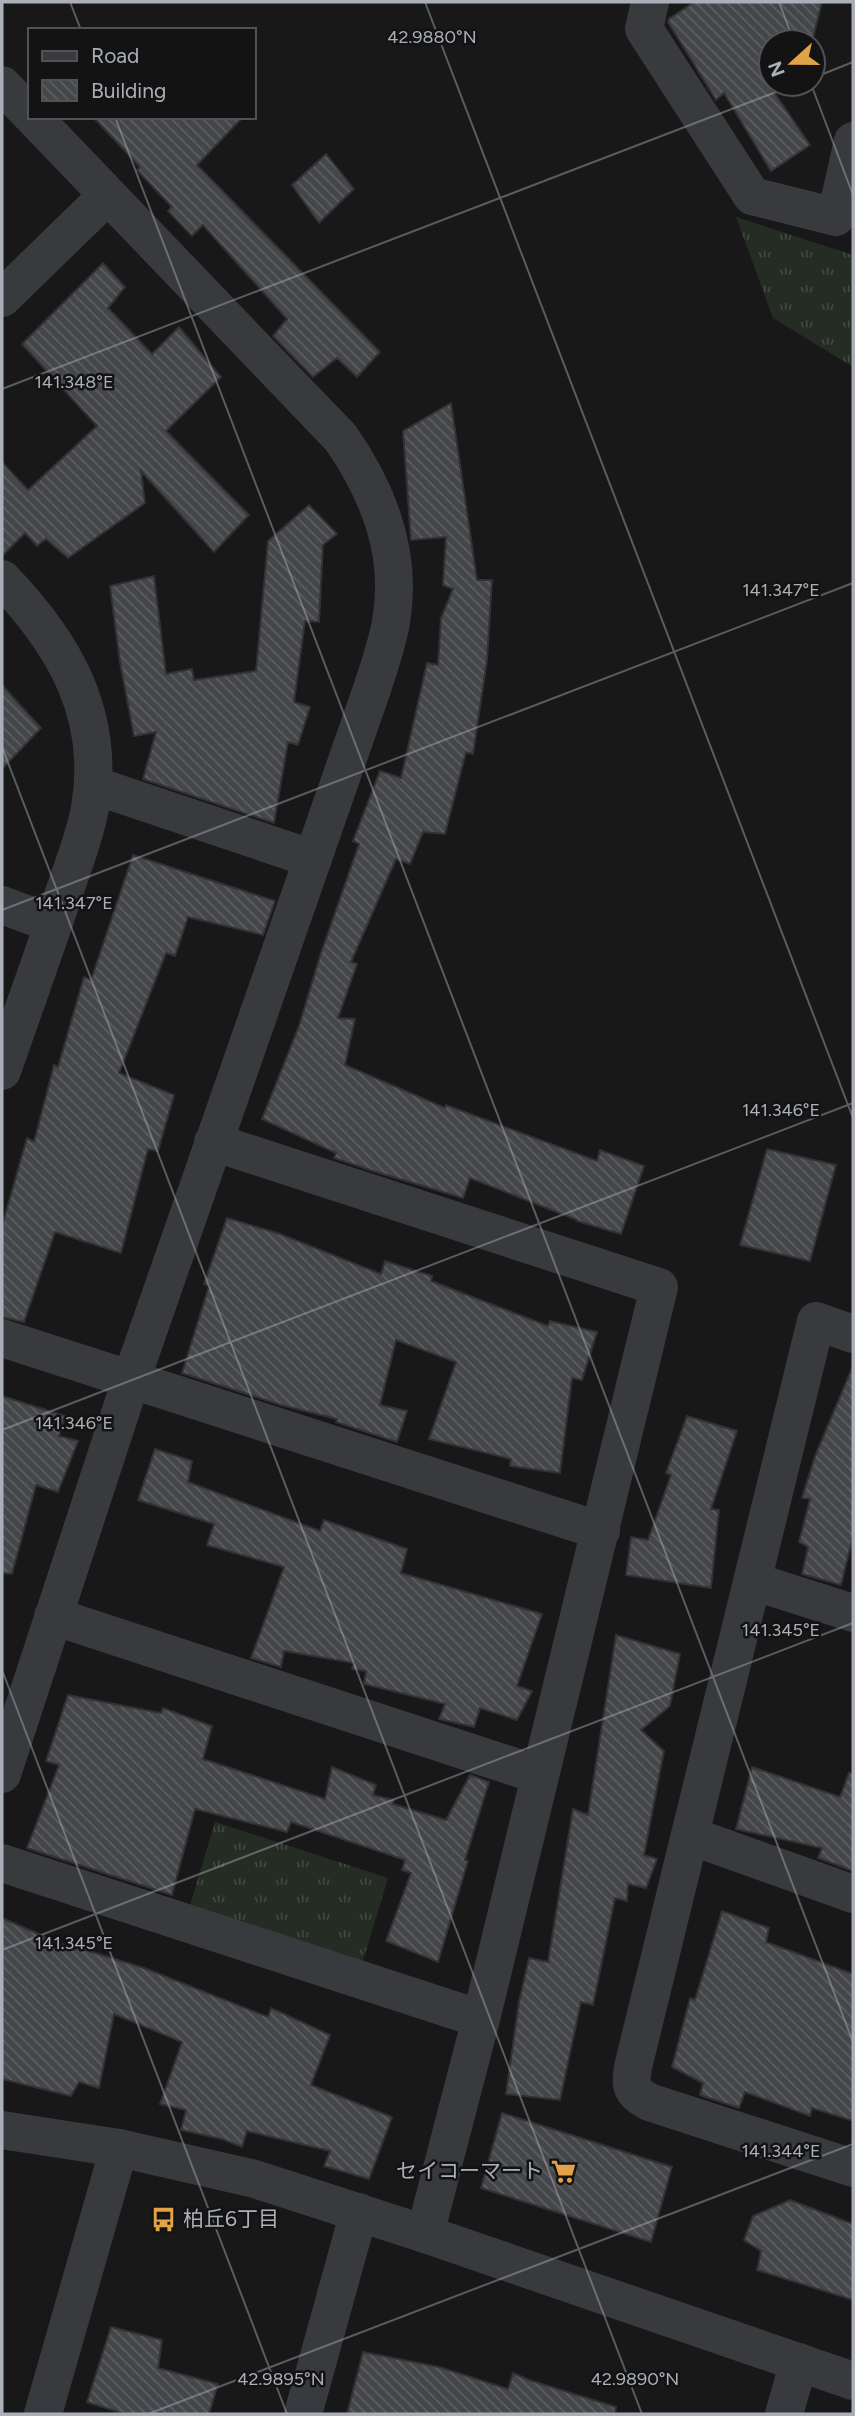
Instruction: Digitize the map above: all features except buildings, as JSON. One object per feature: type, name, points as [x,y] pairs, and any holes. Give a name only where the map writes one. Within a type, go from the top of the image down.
[{"type":"street","points":[[650,2],[644,29],[751,196],[836,217],[853,141]]},
{"type":"street","points":[[2,85],[28,111]]},
{"type":"street","points":[[2,1774],[212,1142],[379,667],[391,621],[394,584],[390,545],[379,506],[364,472],[341,438],[36,119]]},
{"type":"street","points":[[2,298],[108,195]]},
{"type":"street","points":[[2,579],[47,629],[69,665],[80,695],[93,753],[93,785],[85,830],[2,1072]]},
{"type":"street","points":[[93,785],[313,859]]},
{"type":"street","points":[[2,905],[53,924]]},
{"type":"street","points":[[212,1142],[659,1287],[481,2019],[425,2234]]},
{"type":"street","points":[[853,1334],[816,1321],[631,2084],[637,2095],[649,2102],[853,2168]]},
{"type":"street","points":[[2,1338],[601,1531]]},
{"type":"street","points":[[752,1581],[853,1613]]},
{"type":"street","points":[[53,1616],[539,1775]]},
{"type":"street","points":[[691,1836],[853,1894]]},
{"type":"street","points":[[2,1863],[481,2019]]},
{"type":"street","points":[[2,2130],[119,2148],[255,2179],[425,2234],[853,2381]]},
{"type":"street","points":[[43,2414],[119,2148]]},
{"type":"street","points":[[303,2414],[359,2212]]},
{"type":"street","points":[[784,2414],[799,2362]]},
{"type":"green space","points":[[736,217],[853,255],[853,367],[773,318]]},
{"type":"green space","points":[[215,1822],[388,1878],[359,1974],[185,1922]]},
{"type":"place","name":"セイコーマート","points":[[563,2171]]},
{"type":"place","name":"柏丘6丁目","points":[[163,2219]]}]
